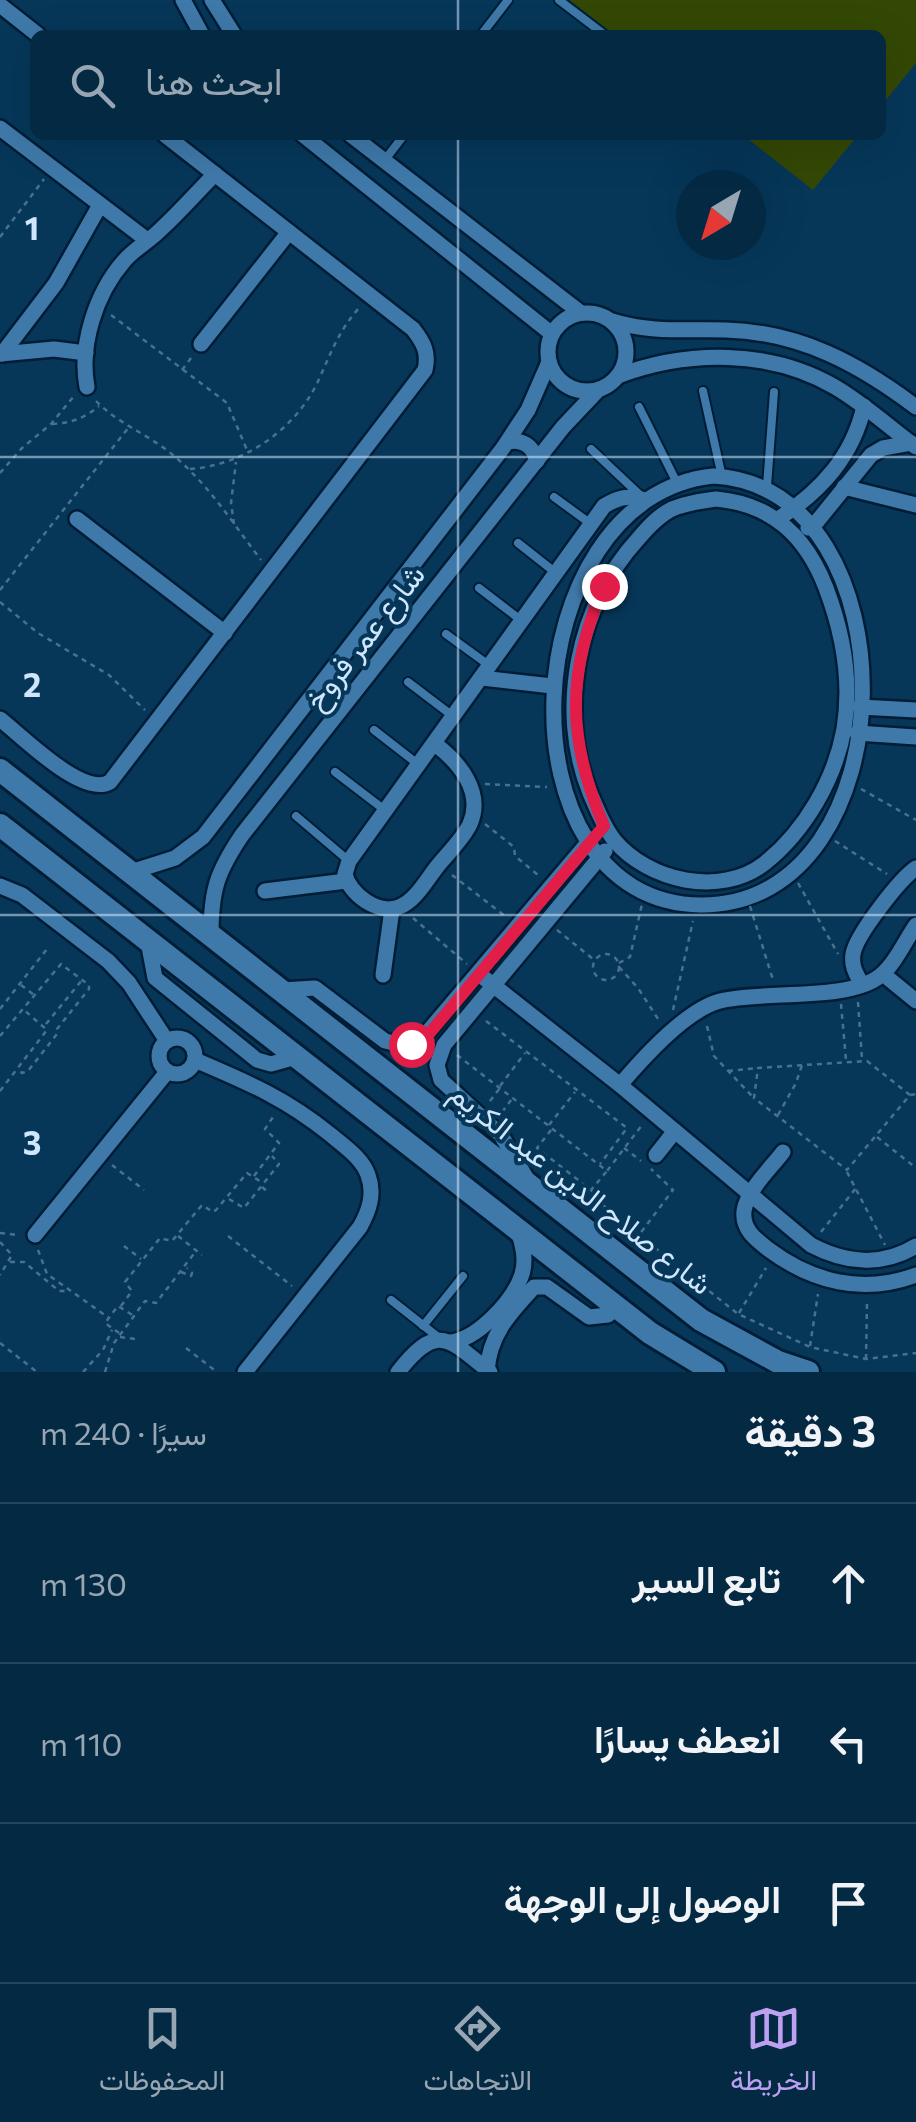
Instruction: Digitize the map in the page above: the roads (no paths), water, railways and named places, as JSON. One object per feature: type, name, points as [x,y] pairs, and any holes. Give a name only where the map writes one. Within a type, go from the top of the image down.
[{"type":"main road","name":"شارع صلاح الدين عبد الكريم","points":[[0,770],[701,1320],[752,1350],[808,1372]]},
{"type":"main road","points":[[40,856],[66,822]]},
{"type":"main road","points":[[0,824],[650,1333],[714,1372]]},
{"type":"street","points":[[183,0],[199,30]]},
{"type":"street","points":[[212,0],[231,30]]},
{"type":"street","points":[[0,5],[32,30]]},
{"type":"street","points":[[0,128],[147,240]]},
{"type":"street","points":[[0,719],[75,778],[90,786],[101,787],[110,782],[425,370],[428,358],[424,343],[413,329],[171,140]]},
{"type":"street","points":[[310,140],[552,334]]},
{"type":"street","points":[[357,140],[582,313]]},
{"type":"street","points":[[87,386],[86,352],[98,305],[121,264],[214,174]]},
{"type":"street","points":[[1,354],[56,283],[100,205]]},
{"type":"street","points":[[201,344],[288,232]]},
{"type":"street","points":[[518,307],[533,296],[537,279]]},
{"type":"street","points":[[914,445],[864,406],[809,374],[754,359],[696,359],[654,365],[618,376],[598,390],[573,388],[562,382],[549,362],[552,334],[564,320],[592,312],[649,330],[730,330],[793,340],[852,362],[916,407]]},
{"type":"street","points":[[612,321],[620,330],[626,354],[618,376]]},
{"type":"street","points":[[1,354],[54,349],[86,352]]},
{"type":"street","name":"شارع عمر فروخ","points":[[131,872],[191,849],[209,829],[508,442],[528,410],[549,362]]},
{"type":"street","name":"شارع عمر فروخ","points":[[211,935],[211,897],[218,872],[233,848],[536,460],[598,390]]},
{"type":"street","points":[[778,519],[822,485],[846,454],[857,435],[864,406]]},
{"type":"street","points":[[508,442],[519,441],[529,446],[536,460]]},
{"type":"street","points":[[796,534],[815,524],[871,455],[883,448],[914,445]]},
{"type":"street","points":[[722,477],[767,486],[798,506],[838,556],[867,630],[872,670],[867,734],[853,784],[808,859],[747,896],[697,904],[673,902],[620,878],[587,843],[567,788],[554,726],[552,686],[557,650],[580,584],[608,539],[644,500],[677,482],[722,477]]},
{"type":"street","points":[[844,487],[916,504]]},
{"type":"street","points":[[346,881],[349,861],[604,506],[616,498],[644,500]]},
{"type":"street","points":[[738,501],[778,519],[796,534],[820,573],[837,616],[846,660],[843,732],[823,790],[806,818],[762,865],[712,882],[659,873],[616,842],[604,826],[588,787],[578,747],[574,706],[588,624],[604,586],[627,551],[655,520],[673,509],[694,502],[738,501]]},
{"type":"street","points":[[76,519],[225,633]]},
{"type":"street","points":[[486,672],[552,686]]},
{"type":"street","points":[[846,706],[916,710]]},
{"type":"street","points":[[843,732],[916,737]]},
{"type":"street","points":[[346,881],[366,900],[396,908],[413,898],[470,825],[469,783],[456,761],[435,744]]},
{"type":"street","points":[[282,990],[314,988],[385,1041],[411,1044],[428,1035],[604,826]]},
{"type":"street","points":[[209,829],[233,848]]},
{"type":"street","points":[[530,1184],[507,1144],[438,1073],[436,1065],[444,1045],[472,1010],[598,858],[616,842]]},
{"type":"street","points":[[853,987],[853,952],[861,936],[916,868]]},
{"type":"street","points":[[265,891],[346,881]]},
{"type":"street","points":[[0,886],[22,894],[108,960],[172,1040],[187,1041],[194,1055],[286,1101],[359,1159],[368,1175],[371,1193],[360,1227],[245,1372]]},
{"type":"street","points":[[384,975],[396,908]]},
{"type":"street","points":[[620,1085],[649,1051],[718,1002],[853,987],[884,974],[916,925]]},
{"type":"street","points":[[148,942],[155,978],[213,1026],[263,1064],[296,1058]]},
{"type":"street","points":[[479,974],[620,1085],[811,1245],[846,1259],[891,1257],[916,1246]]},
{"type":"street","points":[[884,974],[916,1001]]},
{"type":"street","points":[[197,1013],[159,1053],[167,1072],[187,1072],[213,1026]]},
{"type":"street","points":[[35,1234],[167,1072]]},
{"type":"street","points":[[656,1156],[675,1131]]},
{"type":"street","points":[[784,1152],[744,1208],[745,1223],[752,1236],[792,1267],[820,1279],[882,1284],[916,1275]]},
{"type":"street","points":[[398,1372],[422,1345],[469,1338],[483,1328],[522,1273],[522,1245],[515,1225]]},
{"type":"street","points":[[522,1273],[534,1274],[538,1286]]},
{"type":"street","points":[[538,1286],[546,1287],[589,1316],[602,1317],[618,1306]]},
{"type":"street","points":[[488,1371],[487,1353],[493,1338],[538,1286]]},
{"type":"street","points":[[446,1341],[488,1371]]},
{"type":"lane","points":[[485,30],[508,0]]},
{"type":"lane","points":[[559,0],[598,30]]},
{"type":"lane","points":[[384,161],[400,140]]},
{"type":"lane","points":[[704,391],[722,477]]},
{"type":"lane","points":[[767,486],[774,392]]},
{"type":"lane","points":[[639,406],[677,482]]},
{"type":"lane","points":[[590,449],[644,500]]},
{"type":"lane","points":[[554,497],[591,524]]},
{"type":"lane","points":[[518,543],[556,573]]},
{"type":"lane","points":[[479,588],[522,622]]},
{"type":"lane","points":[[446,634],[486,672]]},
{"type":"lane","points":[[408,682],[454,717]]},
{"type":"lane","points":[[374,730],[420,765]]},
{"type":"lane","points":[[335,772],[386,811]]},
{"type":"lane","points":[[296,816],[349,861]]},
{"type":"lane","points":[[423,1326],[463,1276]]},
{"type":"lane","points":[[391,1300],[446,1341]]}]
